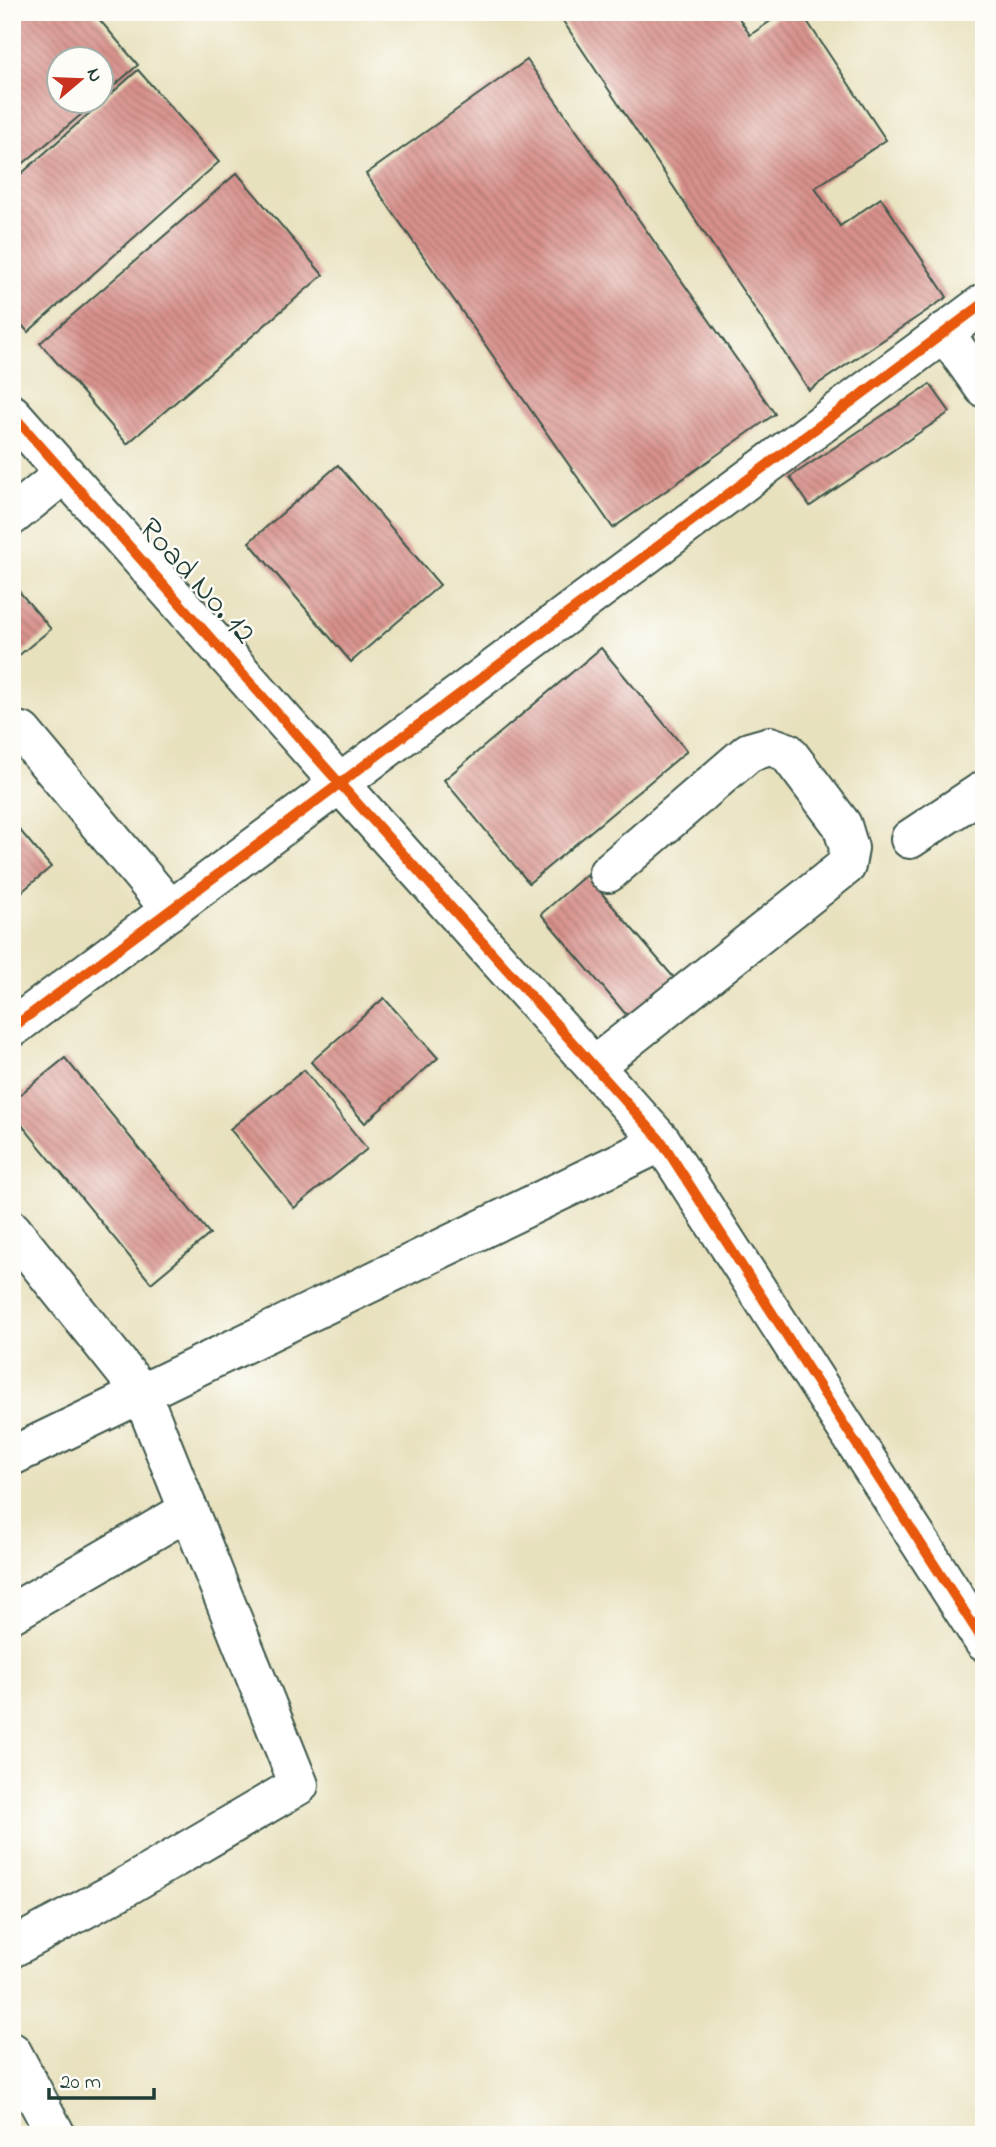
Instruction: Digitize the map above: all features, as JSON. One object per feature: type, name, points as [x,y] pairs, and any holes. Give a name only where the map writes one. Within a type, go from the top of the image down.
[{"type":"street","points":[[14,1024],[341,785],[984,303]]},
{"type":"street","points":[[944,332],[984,388]]},
{"type":"street","name":"Road No. 12","points":[[12,414],[662,1142],[984,1642]]},
{"type":"street","points":[[12,516],[65,473]]},
{"type":"street","points":[[22,732],[171,911]]},
{"type":"street","points":[[594,1066],[846,866],[849,848],[842,825],[787,752],[770,746],[749,752],[608,873]]},
{"type":"street","points":[[910,839],[984,790]]},
{"type":"street","points":[[12,1456],[662,1142]]},
{"type":"street","points":[[12,1230],[141,1392],[299,1785],[120,1890],[12,1948]]},
{"type":"street","points":[[12,1614],[189,1510]]},
{"type":"street","points":[[12,2052],[56,2135]]},
{"type":"building","points":[[12,12],[93,12],[138,65],[116,84],[116,46],[46,46],[46,116],[79,116],[12,173]]},
{"type":"building","points":[[557,12],[735,12],[750,35],[784,12],[801,12],[886,140],[815,188],[840,226],[881,198],[947,297],[809,390]]},
{"type":"building","points":[[527,60],[775,414],[613,528],[366,174]]},
{"type":"building","points":[[138,70],[219,162],[28,332],[12,314],[12,182],[86,116],[116,116],[116,90]]},
{"type":"building","points":[[237,173],[323,275],[127,444],[40,343]]},
{"type":"building","points":[[930,384],[950,412],[810,506],[790,477]]},
{"type":"building","points":[[338,465],[440,585],[351,662],[249,542]]},
{"type":"building","points":[[12,583],[51,629],[12,661]]},
{"type":"building","points":[[601,648],[687,751],[529,883],[444,780]]},
{"type":"building","points":[[12,821],[51,867],[12,900]]},
{"type":"building","points":[[586,875],[675,979],[629,1018],[541,914]]},
{"type":"building","points":[[384,998],[438,1058],[365,1123],[311,1062]]},
{"type":"building","points":[[65,1058],[210,1234],[151,1283],[12,1113],[12,1101]]},
{"type":"building","points":[[304,1070],[367,1149],[294,1208],[230,1129]]},
{"type":"cycle path","points":[[12,1028],[984,303]]},
{"type":"cycle path","points":[[12,414],[662,1142],[984,1642]]}]
